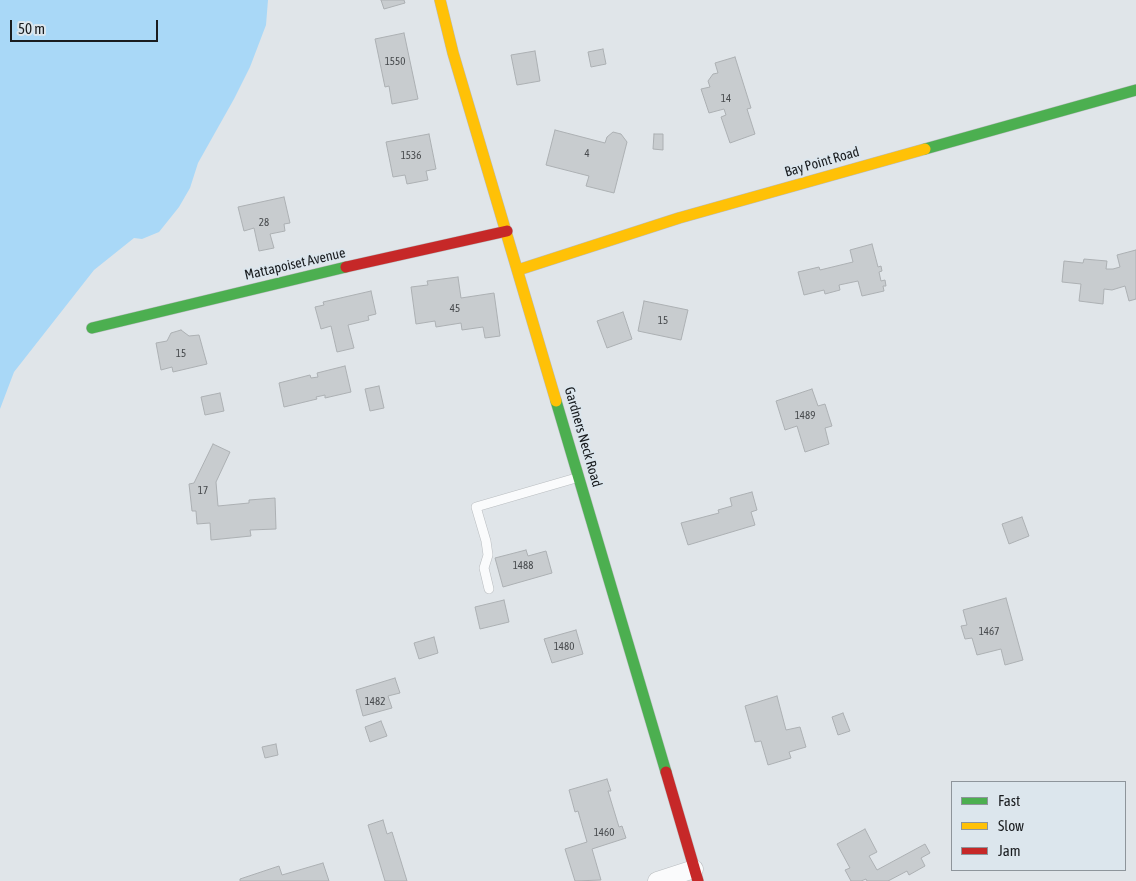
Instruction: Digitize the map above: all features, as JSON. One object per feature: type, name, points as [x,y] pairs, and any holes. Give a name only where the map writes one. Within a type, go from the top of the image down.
[{"type":"street","name":"Gardners Neck Road","points":[[440,0],[453,53],[696,875]]},
{"type":"street","name":"Bay Point Road","points":[[518,270],[679,218],[1136,90]]},
{"type":"street","name":"Mattapoiset Avenue","points":[[92,328],[358,264],[506,231]]},
{"type":"street","points":[[657,881],[696,875]]},
{"type":"lane","points":[[489,589],[484,568],[488,555],[486,541],[476,507],[579,477]]},
{"type":"water","points":[[0,0],[268,0],[266,25],[250,67],[198,163],[190,188],[179,207],[159,232],[142,239],[134,238],[94,270],[14,372],[0,409]]},
{"type":"building","points":[[381,0],[404,0],[405,3],[384,9]]},
{"type":"building","points":[[404,33],[418,99],[392,104],[389,86],[385,87],[375,39]]},
{"type":"building","points":[[603,49],[606,64],[591,67],[588,52]]},
{"type":"building","points":[[535,51],[540,81],[517,85],[511,55]]},
{"type":"building","points":[[735,57],[751,108],[747,109],[755,134],[730,143],[721,117],[726,115],[724,109],[709,113],[701,89],[710,87],[708,81],[713,74],[718,73],[715,63]]},
{"type":"building","points":[[555,130],[605,143],[607,137],[613,132],[621,134],[627,142],[614,193],[586,186],[589,176],[546,165]]},
{"type":"building","points":[[429,134],[436,169],[426,171],[428,180],[407,184],[405,175],[393,177],[386,142]]},
{"type":"building","points":[[654,134],[663,134],[663,150],[653,149]]},
{"type":"building","points":[[284,197],[290,223],[284,224],[285,231],[270,234],[274,248],[259,251],[254,228],[244,231],[238,207]]},
{"type":"building","points":[[872,244],[878,267],[881,266],[882,271],[879,272],[881,281],[885,280],[886,286],[883,286],[884,291],[862,296],[858,281],[839,285],[840,290],[825,294],[824,290],[804,295],[798,272],[819,267],[820,270],[853,262],[850,250]]},
{"type":"building","points":[[1136,250],[1136,299],[1129,301],[1125,286],[1112,290],[1104,289],[1103,304],[1079,301],[1081,284],[1062,282],[1064,261],[1083,263],[1084,259],[1107,261],[1106,269],[1113,269],[1120,267],[1117,255]]},
{"type":"building","points":[[458,277],[461,298],[494,293],[500,336],[485,338],[483,327],[462,330],[461,323],[436,327],[435,321],[416,324],[411,287],[428,285],[427,281]]},
{"type":"building","points":[[371,291],[376,314],[368,316],[369,320],[348,325],[354,348],[337,352],[331,326],[321,329],[315,307],[324,305],[323,302]]},
{"type":"building","points":[[644,301],[688,310],[681,340],[638,331]]},
{"type":"building","points":[[623,312],[632,339],[607,348],[597,321]]},
{"type":"building","points":[[181,330],[189,336],[199,335],[207,364],[173,372],[172,367],[161,370],[156,343],[167,341],[171,333]]},
{"type":"building","points":[[345,366],[351,392],[325,398],[325,395],[316,397],[317,399],[284,407],[279,383],[310,375],[311,378],[318,377],[317,373]]},
{"type":"building","points":[[379,386],[384,408],[370,411],[365,389]]},
{"type":"building","points":[[812,389],[818,406],[825,404],[832,426],[825,428],[829,444],[805,452],[797,426],[785,430],[776,401]]},
{"type":"building","points":[[220,393],[224,411],[205,415],[201,397]]},
{"type":"building","points":[[213,444],[230,452],[216,482],[218,506],[249,503],[249,500],[275,498],[276,529],[250,530],[251,536],[211,540],[210,523],[197,524],[196,511],[192,511],[189,484],[194,483]]},
{"type":"building","points":[[752,492],[757,510],[751,512],[755,525],[688,545],[681,523],[719,513],[718,510],[732,506],[730,498]]},
{"type":"building","points":[[1022,517],[1029,536],[1009,544],[1002,524]]},
{"type":"building","points":[[526,550],[528,556],[546,551],[552,573],[503,587],[495,558]]},
{"type":"building","points":[[1006,598],[1023,660],[1005,665],[1001,649],[977,655],[972,638],[965,639],[961,626],[967,625],[963,610]]},
{"type":"building","points":[[504,600],[509,622],[480,629],[475,607]]},
{"type":"building","points":[[576,630],[583,654],[552,663],[544,639]]},
{"type":"building","points":[[434,637],[438,653],[419,659],[414,643]]},
{"type":"building","points":[[395,678],[400,693],[388,696],[392,708],[363,716],[356,690]]},
{"type":"building","points":[[777,696],[786,730],[800,727],[806,747],[789,752],[791,758],[768,765],[761,741],[755,742],[745,706]]},
{"type":"building","points":[[843,713],[850,731],[838,735],[832,717]]},
{"type":"building","points":[[381,721],[387,736],[370,742],[365,727]]},
{"type":"building","points":[[276,744],[278,755],[265,758],[262,747]]},
{"type":"building","points":[[607,779],[611,791],[608,791],[619,827],[622,826],[626,838],[592,849],[601,880],[575,881],[565,849],[587,842],[578,811],[575,812],[569,790]]},
{"type":"building","points":[[383,820],[387,834],[392,832],[407,881],[385,881],[368,825]]},
{"type":"building","points":[[865,829],[877,852],[869,856],[877,870],[925,844],[930,853],[921,858],[925,866],[909,875],[907,871],[888,881],[867,881],[866,879],[851,881],[845,870],[850,868],[837,844]]},
{"type":"building","points":[[323,863],[329,881],[240,881],[240,879],[279,866],[282,875]]},
{"type":"traffic: fast","points":[[925,149],[1136,90]]},
{"type":"traffic: fast","points":[[92,328],[346,267]]},
{"type":"traffic: fast","points":[[556,401],[666,772]]},
{"type":"traffic: slow","points":[[440,0],[453,53],[556,401]]},
{"type":"traffic: slow","points":[[518,270],[679,218],[925,149]]},
{"type":"traffic: jam","points":[[346,267],[507,231]]},
{"type":"traffic: jam","points":[[666,772],[698,881]]}]
